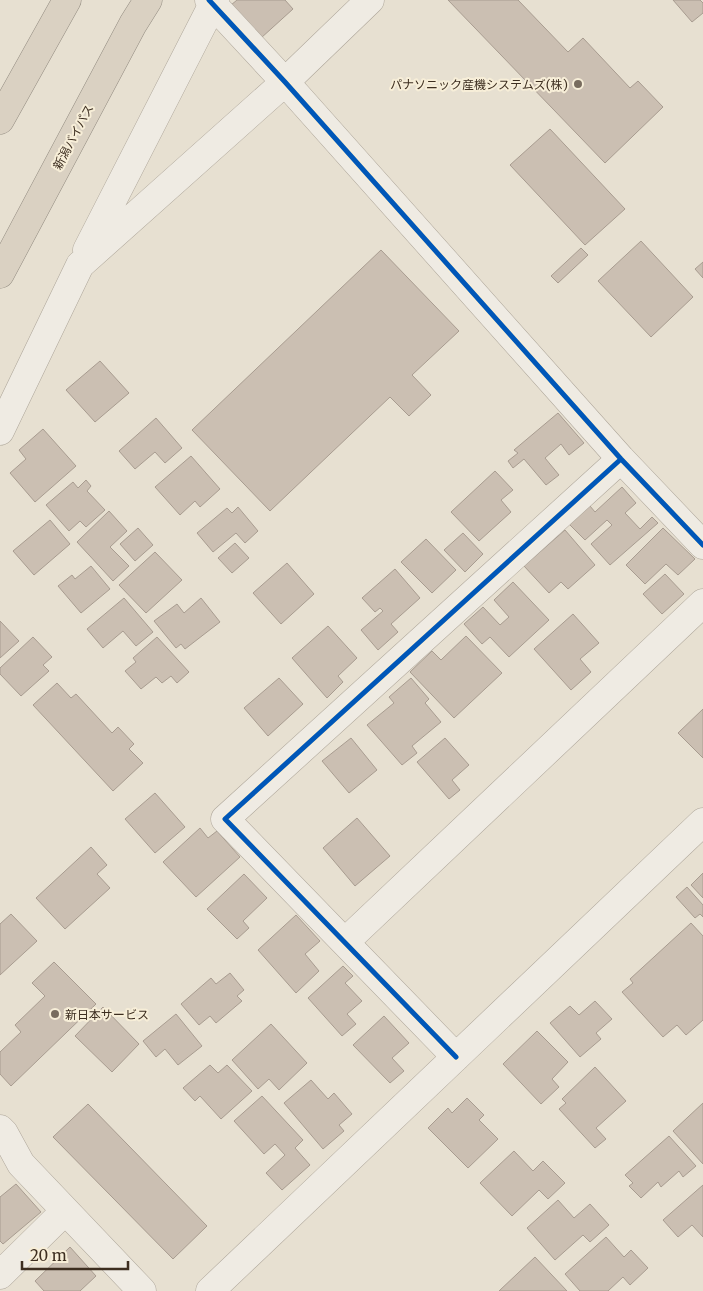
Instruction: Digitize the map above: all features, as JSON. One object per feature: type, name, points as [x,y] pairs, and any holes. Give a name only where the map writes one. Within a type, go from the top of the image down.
[{"type":"highway","points":[[0,120],[67,0]]},
{"type":"highway","name":"新潟バイパス","points":[[0,274],[133,24],[148,0]]},
{"type":"street","points":[[80,265],[285,82],[370,0]]},
{"type":"street","points":[[0,431],[80,265],[213,1],[622,459],[703,545]]},
{"type":"street","points":[[456,1057],[225,819],[622,459]]},
{"type":"street","points":[[345,942],[703,603]]},
{"type":"street","points":[[210,1291],[703,822]]},
{"type":"street","points":[[0,1129],[21,1164],[142,1291]]},
{"type":"street","points":[[0,1275],[65,1211]]},
{"type":"building","points":[[237,0],[285,0],[293,9],[261,38],[231,5]]},
{"type":"building","name":"パナソニック産機システムズ(株)","points":[[448,0],[518,0],[568,52],[583,38],[630,88],[638,81],[663,107],[605,163]]},
{"type":"building","points":[[673,0],[700,0],[703,3],[703,13],[692,22]]},
{"type":"building","points":[[550,129],[625,209],[585,245],[510,165]]},
{"type":"building","points":[[641,241],[693,297],[651,337],[598,281]]},
{"type":"building","points":[[581,248],[588,255],[558,283],[551,276]]},
{"type":"building","points":[[381,250],[459,331],[412,375],[431,395],[409,416],[390,397],[270,511],[192,430]]},
{"type":"building","points":[[703,262],[703,278],[695,269]]},
{"type":"building","points":[[100,361],[129,393],[95,422],[66,390]]},
{"type":"building","points":[[558,413],[584,443],[569,455],[561,444],[545,458],[559,475],[546,485],[524,459],[513,468],[508,461],[518,453],[514,450]]},
{"type":"building","points":[[156,418],[182,448],[165,463],[155,452],[135,469],[119,451]]},
{"type":"building","points":[[43,429],[76,466],[35,502],[10,473],[26,459],[19,450]]},
{"type":"building","points":[[191,456],[220,489],[200,507],[195,501],[180,515],[155,487]]},
{"type":"building","points":[[495,471],[513,490],[501,500],[511,512],[479,541],[451,512]]},
{"type":"building","points":[[86,480],[91,486],[87,491],[105,510],[86,527],[80,521],[69,531],[46,505],[73,482],[78,488]]},
{"type":"building","points":[[622,487],[636,503],[625,513],[640,529],[652,517],[658,523],[610,565],[591,544],[612,525],[607,520],[585,540],[569,524],[590,506],[595,512]]},
{"type":"building","points":[[238,507],[258,531],[245,543],[236,533],[213,552],[197,533],[227,508],[232,513]]},
{"type":"building","points":[[109,511],[127,531],[110,547],[129,566],[113,581],[77,542]]},
{"type":"building","points":[[50,520],[70,544],[34,575],[13,551]]},
{"type":"building","points":[[138,528],[153,545],[135,561],[120,544]]},
{"type":"building","points":[[663,528],[695,559],[678,575],[666,564],[645,584],[626,565]]},
{"type":"building","points":[[565,530],[595,565],[568,589],[561,582],[549,593],[524,566]]},
{"type":"building","points":[[463,533],[483,554],[465,572],[444,550]]},
{"type":"building","points":[[426,539],[456,570],[432,593],[401,562]]},
{"type":"building","points":[[235,543],[249,558],[232,573],[218,558]]},
{"type":"building","points":[[155,552],[182,580],[146,613],[119,585]]},
{"type":"building","points":[[287,563],[314,594],[281,624],[253,593]]},
{"type":"building","points":[[91,566],[110,589],[81,613],[58,586],[72,575],[75,579]]},
{"type":"building","points":[[395,569],[420,598],[391,624],[398,632],[378,650],[361,630],[383,611],[380,608],[375,612],[362,598]]},
{"type":"building","points":[[665,574],[684,594],[662,614],[643,594]]},
{"type":"building","points":[[513,582],[549,620],[509,657],[490,637],[482,644],[464,624],[483,607],[500,625],[509,617],[494,600]]},
{"type":"building","points":[[124,598],[153,632],[136,646],[123,631],[103,648],[87,629]]},
{"type":"building","points":[[201,598],[220,622],[185,649],[181,644],[176,648],[154,621],[177,604],[184,613]]},
{"type":"building","points":[[573,614],[599,643],[580,659],[591,672],[571,690],[534,649]]},
{"type":"building","points":[[0,621],[19,641],[0,658]]},
{"type":"building","points":[[328,626],[357,658],[338,676],[343,682],[327,698],[292,658]]},
{"type":"building","points":[[466,636],[502,673],[454,718],[410,672],[432,651],[441,660]]},
{"type":"building","points":[[33,637],[52,657],[43,665],[49,671],[21,696],[0,674],[0,668]]},
{"type":"building","points":[[157,637],[189,672],[177,683],[171,676],[162,683],[156,677],[141,689],[125,671],[136,662],[133,658]]},
{"type":"building","points":[[279,678],[303,704],[268,736],[244,708]]},
{"type":"building","points":[[411,678],[429,699],[425,703],[441,722],[412,746],[417,753],[402,765],[367,725],[394,703],[389,697]]},
{"type":"building","points":[[57,683],[71,698],[76,694],[112,733],[118,727],[134,744],[129,749],[143,763],[113,791],[33,705]]},
{"type":"building","points":[[703,709],[703,758],[678,733]]},
{"type":"building","points":[[351,738],[377,770],[349,793],[322,761]]},
{"type":"building","points":[[445,738],[469,765],[452,780],[460,790],[449,799],[417,762]]},
{"type":"building","points":[[155,793],[185,827],[155,853],[125,819]]},
{"type":"building","points":[[357,818],[390,856],[355,886],[323,848]]},
{"type":"building","points":[[200,828],[208,838],[217,831],[240,857],[196,897],[163,862]]},
{"type":"building","points":[[91,847],[107,865],[97,874],[110,888],[65,929],[36,898]]},
{"type":"building","points":[[703,873],[703,898],[691,885]]},
{"type":"building","points":[[244,874],[267,898],[243,921],[249,928],[237,939],[207,909]]},
{"type":"building","points":[[687,887],[703,905],[703,917],[700,914],[695,918],[676,897]]},
{"type":"building","points":[[11,914],[37,941],[0,975],[0,924]]},
{"type":"building","points":[[296,915],[320,941],[305,954],[319,971],[296,993],[258,950]]},
{"type":"building","points":[[691,923],[703,936],[703,1020],[686,1035],[677,1025],[663,1037],[622,992],[633,983],[630,979]]},
{"type":"building","name":"新日本サービス","points":[[54,962],[96,1004],[11,1086],[0,1074],[0,1052],[21,1032],[15,1025],[45,996],[32,983]]},
{"type":"building","points":[[343,966],[353,976],[345,983],[362,1001],[347,1014],[356,1024],[342,1036],[308,998]]},
{"type":"building","points":[[230,973],[244,990],[237,996],[242,1001],[216,1023],[210,1016],[199,1025],[181,1004],[211,978],[216,984]]},
{"type":"building","points":[[595,1001],[612,1019],[596,1033],[601,1039],[580,1057],[550,1023],[570,1006],[579,1015]]},
{"type":"building","points":[[103,1007],[139,1044],[112,1072],[75,1036]]},
{"type":"building","points":[[176,1014],[202,1046],[178,1065],[165,1049],[156,1057],[143,1041]]},
{"type":"building","points":[[384,1016],[409,1043],[392,1058],[404,1071],[390,1083],[353,1045]]},
{"type":"building","points":[[271,1024],[307,1063],[279,1090],[269,1079],[258,1089],[232,1060]]},
{"type":"building","points":[[537,1031],[568,1062],[552,1079],[559,1087],[541,1104],[503,1064]]},
{"type":"building","points":[[210,1065],[218,1073],[227,1065],[252,1091],[221,1119],[200,1096],[195,1101],[183,1088]]},
{"type":"building","points":[[595,1067],[626,1101],[596,1128],[606,1139],[595,1148],[559,1109],[566,1103],[562,1099]]},
{"type":"building","points":[[311,1080],[328,1099],[334,1093],[352,1114],[339,1125],[344,1131],[323,1149],[284,1103]]},
{"type":"building","points":[[262,1096],[303,1140],[295,1148],[310,1165],[282,1190],[266,1173],[285,1155],[275,1144],[264,1154],[234,1121]]},
{"type":"building","points":[[467,1098],[484,1115],[479,1120],[498,1139],[468,1168],[428,1128],[448,1108],[452,1113]]},
{"type":"building","points":[[703,1103],[703,1164],[673,1131]]},
{"type":"building","points":[[88,1104],[207,1226],[173,1259],[53,1137]]},
{"type":"building","points":[[669,1136],[696,1166],[683,1177],[679,1171],[661,1187],[658,1182],[641,1198],[629,1186],[633,1183],[625,1175]]},
{"type":"building","points":[[514,1151],[533,1171],[543,1161],[565,1183],[548,1199],[539,1190],[512,1216],[480,1183]]},
{"type":"building","points":[[16,1184],[41,1212],[3,1244],[0,1241],[0,1197]]},
{"type":"building","points":[[703,1185],[703,1237],[692,1225],[678,1237],[663,1220]]},
{"type":"building","points":[[558,1200],[574,1218],[590,1204],[609,1225],[590,1242],[583,1235],[555,1260],[527,1228]]},
{"type":"building","points":[[606,1237],[624,1257],[631,1250],[648,1268],[630,1285],[623,1277],[608,1291],[580,1291],[565,1274]]},
{"type":"building","points":[[70,1247],[96,1276],[80,1291],[44,1291],[35,1281]]},
{"type":"building","points":[[535,1257],[567,1291],[499,1291]]},
{"type":"cycle path","points":[[209,0],[285,82],[621,459],[703,545]]},
{"type":"cycle path","points":[[456,1057],[225,819],[621,459]]},
{"type":"place","name":"パナソニック産機システムズ(株)","points":[[578,84]]},
{"type":"place","name":"新日本サービス","points":[[55,1014]]}]
